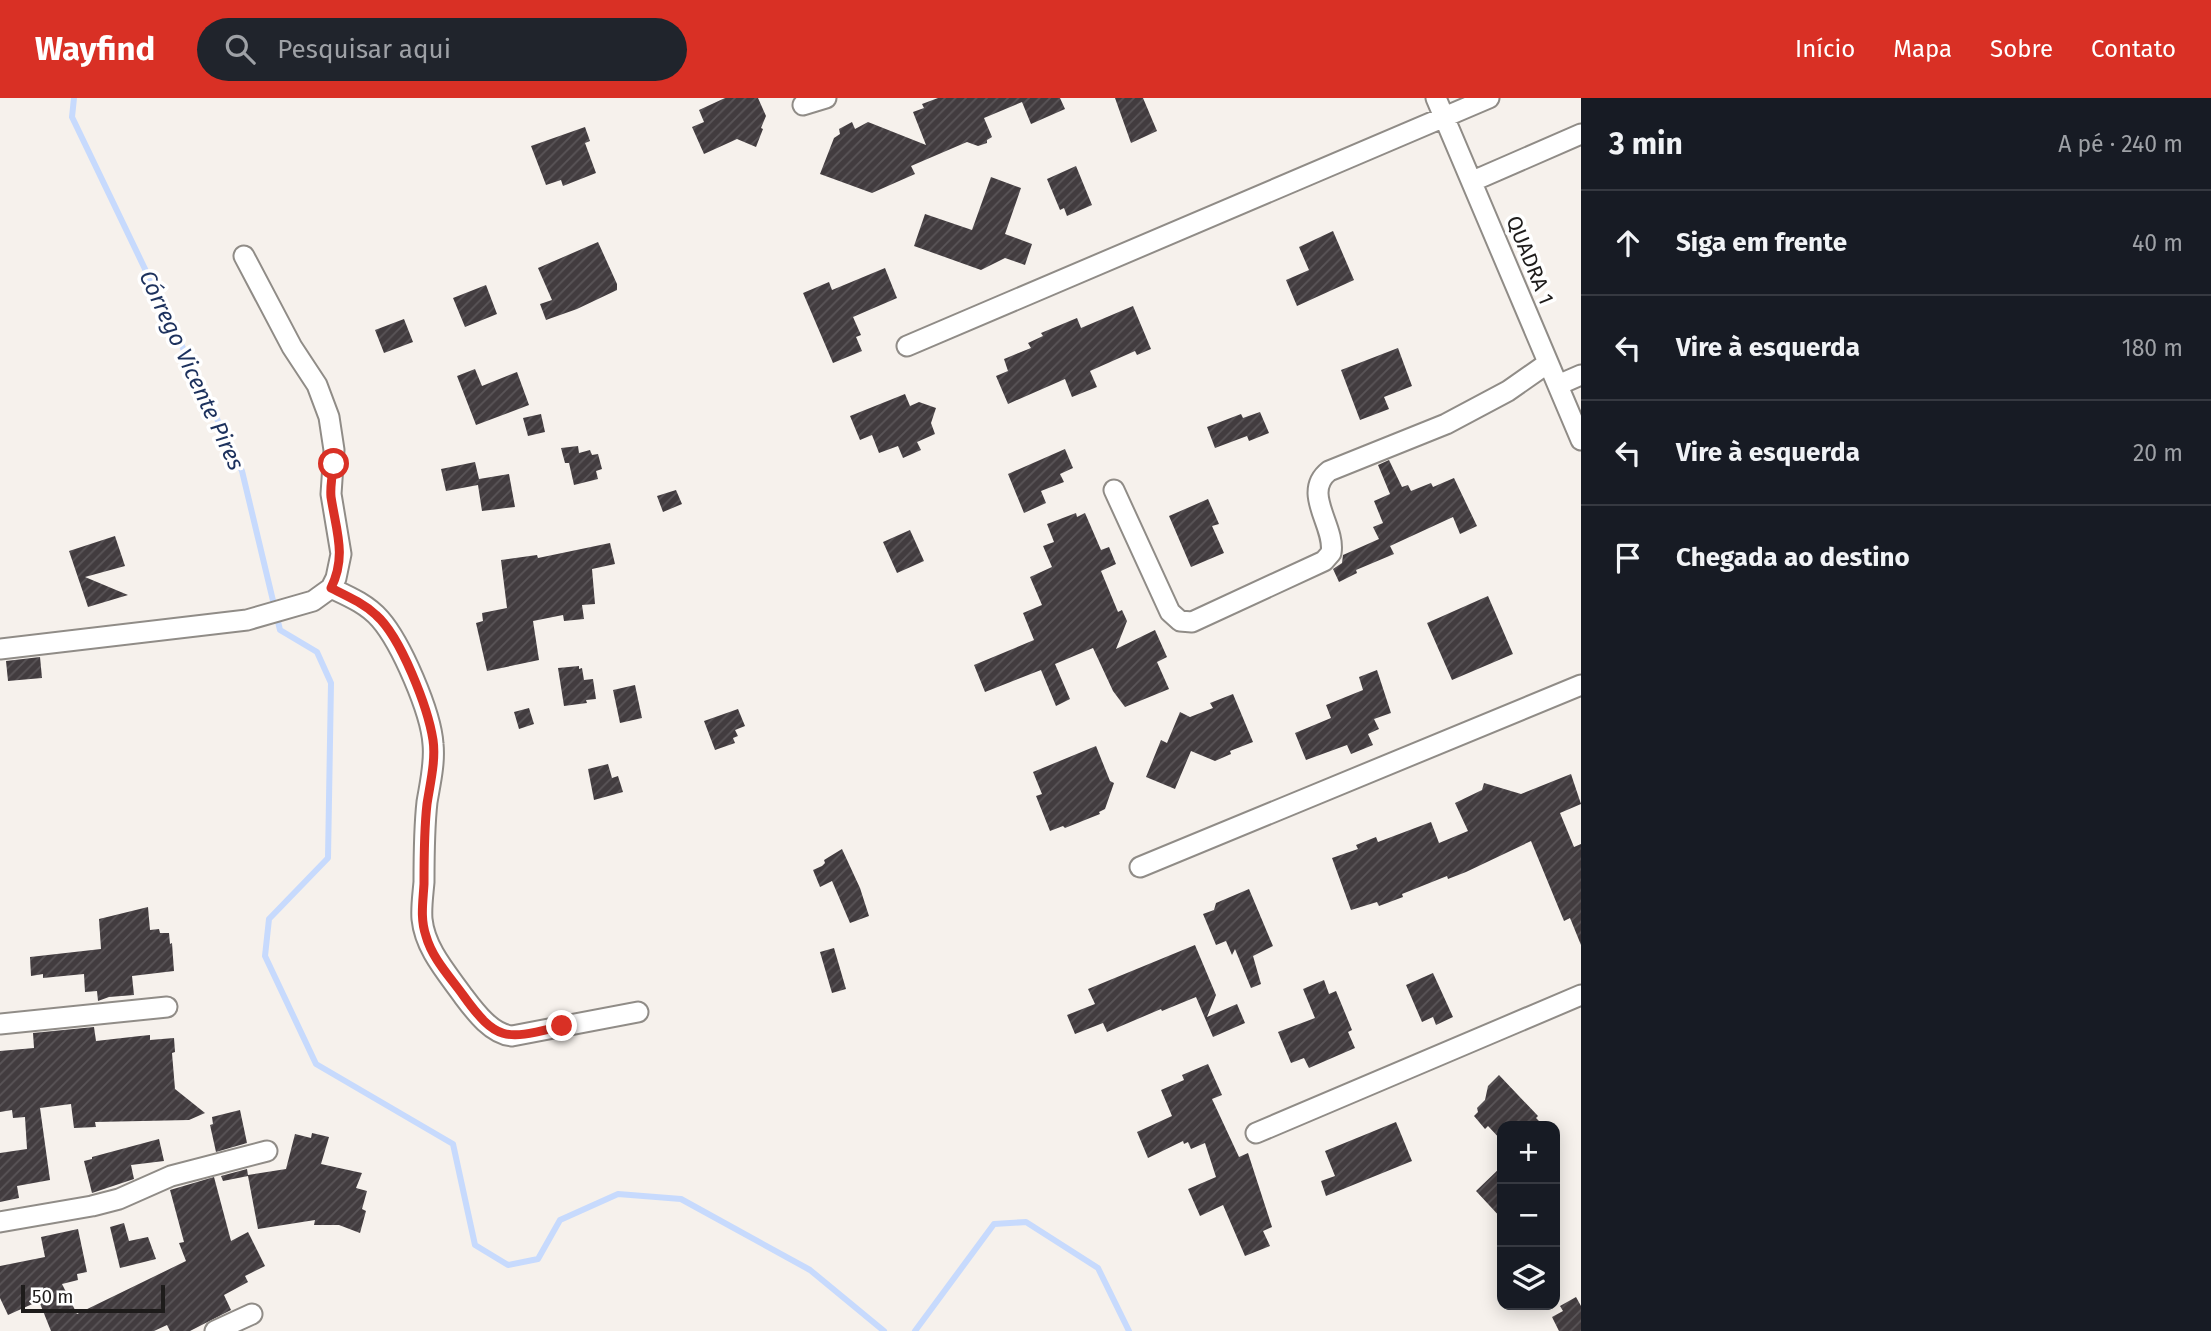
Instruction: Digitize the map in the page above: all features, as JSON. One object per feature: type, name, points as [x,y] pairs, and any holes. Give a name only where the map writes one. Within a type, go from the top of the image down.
[{"type":"street","points":[[803,105],[826,98]]},
{"type":"street","name":"QUADRA 1","points":[[1436,98],[1581,440]]},
{"type":"street","points":[[907,346],[1489,98]]},
{"type":"street","points":[[1472,181],[1581,134]]},
{"type":"street","points":[[0,649],[226,623],[313,601],[331,588],[341,554],[340,535],[331,494],[334,450],[329,417],[317,385],[292,347],[244,256]]},
{"type":"street","points":[[1114,490],[1170,612],[1180,621],[1192,622],[1324,561],[1331,553],[1331,540],[1317,492],[1324,476],[1446,424],[1508,391],[1548,363]]},
{"type":"street","points":[[1558,385],[1581,375]]},
{"type":"street","points":[[331,588],[364,605],[379,617],[403,656],[429,723],[433,755],[424,826],[422,918],[426,939],[435,957],[474,1010],[489,1025],[505,1035],[512,1036],[638,1012]]},
{"type":"street","points":[[1140,867],[1581,685]]},
{"type":"street","points":[[1256,1133],[1581,995]]},
{"type":"street","points":[[0,1024],[167,1007]]},
{"type":"street","points":[[0,1222],[110,1202],[171,1176],[267,1151]]},
{"type":"street","points":[[215,1331],[252,1314]]},
{"type":"building","points":[[725,98],[758,98],[766,116],[761,128],[763,129],[756,147],[737,139],[704,154],[692,127],[704,122],[699,110]]},
{"type":"building","points":[[938,98],[1060,98],[1065,109],[1031,124],[1022,102],[984,118],[992,137],[987,143],[978,146],[967,142],[911,166],[915,174],[872,193],[820,174],[834,138],[840,134],[839,129],[852,122],[855,129],[868,122],[926,145],[913,112],[924,108],[922,104]]},
{"type":"building","points":[[1115,98],[1143,98],[1157,131],[1131,143]]},
{"type":"building","points":[[585,127],[590,141],[585,143],[596,173],[563,186],[561,180],[546,185],[531,146]]},
{"type":"building","points":[[1076,166],[1092,205],[1067,216],[1064,208],[1060,210],[1047,179]]},
{"type":"building","points":[[991,177],[1021,188],[1005,234],[1032,244],[1025,265],[1005,258],[981,270],[914,246],[925,214],[972,230]]},
{"type":"building","points":[[1333,231],[1354,280],[1297,306],[1286,280],[1309,270],[1299,247]]},
{"type":"building","points":[[598,242],[617,284],[617,290],[546,320],[540,304],[552,300],[538,268]]},
{"type":"building","points":[[885,268],[897,298],[853,317],[861,335],[856,337],[862,351],[833,363],[803,293],[829,282],[832,290]]},
{"type":"building","points":[[486,285],[497,314],[465,327],[453,298]]},
{"type":"building","points":[[1133,306],[1151,349],[1137,355],[1135,351],[1090,371],[1097,387],[1072,397],[1065,379],[1008,404],[996,376],[1008,371],[1004,359],[1031,348],[1028,343],[1043,336],[1041,333],[1077,318],[1081,328]]},
{"type":"building","points":[[404,319],[413,342],[384,353],[375,330]]},
{"type":"building","points":[[1398,348],[1412,386],[1384,397],[1389,409],[1360,420],[1341,370]]},
{"type":"building","points":[[475,369],[482,386],[517,372],[529,405],[476,425],[457,376]]},
{"type":"building","points":[[905,394],[910,406],[919,402],[936,408],[931,423],[935,434],[917,442],[921,450],[903,458],[898,446],[879,453],[872,435],[860,440],[850,416]]},
{"type":"building","points":[[1260,412],[1269,433],[1249,441],[1247,436],[1215,448],[1207,427],[1241,414],[1243,418]]},
{"type":"building","points":[[541,414],[545,432],[528,436],[523,418]]},
{"type":"building","points":[[578,446],[579,453],[590,450],[592,455],[598,454],[602,469],[596,471],[598,479],[574,485],[569,463],[565,463],[561,448]]},
{"type":"building","points":[[1065,449],[1073,468],[1060,474],[1064,482],[1041,491],[1046,503],[1024,513],[1008,474]]},
{"type":"building","points":[[1389,460],[1402,487],[1408,485],[1411,491],[1431,483],[1433,487],[1454,478],[1477,526],[1460,534],[1453,517],[1390,546],[1394,554],[1356,570],[1357,573],[1339,582],[1333,569],[1342,563],[1343,555],[1379,539],[1373,527],[1383,523],[1374,501],[1390,494],[1378,465]]},
{"type":"building","points":[[475,462],[479,479],[509,474],[515,507],[482,511],[478,485],[446,491],[441,469]]},
{"type":"building","points":[[676,490],[682,504],[663,512],[657,496]]},
{"type":"building","points":[[1208,499],[1219,524],[1212,526],[1224,553],[1191,567],[1169,516]]},
{"type":"building","points":[[1076,513],[1077,517],[1085,513],[1101,550],[1109,547],[1116,564],[1101,571],[1118,612],[1122,610],[1127,621],[1116,649],[1155,630],[1167,657],[1157,662],[1169,689],[1125,707],[1113,691],[1093,648],[1055,664],[1070,699],[1056,706],[1041,670],[985,692],[974,665],[1034,640],[1023,613],[1042,605],[1030,577],[1052,567],[1043,546],[1054,542],[1047,524]]},
{"type":"building","points":[[910,530],[924,561],[897,573],[883,542]]},
{"type":"building","points":[[115,536],[125,566],[85,577],[128,595],[88,607],[69,551]]},
{"type":"building","points":[[610,543],[615,564],[592,569],[595,604],[582,605],[584,619],[564,621],[563,615],[533,621],[539,660],[487,671],[476,623],[483,621],[482,613],[507,608],[501,560],[537,555],[538,558]]},
{"type":"building","points":[[1488,596],[1513,654],[1452,680],[1427,623]]},
{"type":"building","points":[[40,657],[42,678],[8,681],[6,661]]},
{"type":"building","points":[[579,666],[579,669],[582,668],[584,680],[593,679],[596,699],[564,706],[558,668]]},
{"type":"building","points":[[1377,670],[1391,713],[1374,719],[1379,729],[1368,734],[1373,745],[1351,754],[1347,745],[1306,760],[1295,733],[1331,718],[1326,705],[1363,690],[1359,677]]},
{"type":"building","points":[[635,685],[642,718],[620,723],[613,690]]},
{"type":"building","points":[[1233,694],[1253,742],[1230,751],[1231,754],[1215,761],[1191,751],[1175,789],[1146,777],[1161,740],[1167,743],[1180,712],[1190,717],[1213,708],[1210,703]]},
{"type":"building","points":[[529,708],[534,724],[519,729],[514,712]]},
{"type":"building","points":[[738,709],[745,726],[735,730],[738,736],[733,738],[735,743],[715,750],[704,721]]},
{"type":"building","points":[[1096,746],[1110,781],[1114,783],[1105,809],[1099,812],[1100,814],[1065,828],[1063,826],[1050,831],[1036,796],[1042,794],[1033,772]]},
{"type":"building","points":[[608,764],[612,778],[618,776],[623,792],[594,800],[588,769]]},
{"type":"building","points":[[1571,774],[1581,804],[1560,813],[1574,847],[1581,844],[1581,945],[1570,918],[1564,921],[1531,841],[1466,872],[1448,879],[1447,876],[1402,894],[1403,897],[1379,906],[1377,902],[1351,910],[1332,858],[1358,849],[1356,845],[1376,837],[1378,842],[1431,822],[1439,843],[1468,831],[1455,803],[1482,790],[1484,783],[1521,794]]},
{"type":"building","points":[[842,849],[860,888],[869,916],[850,923],[832,881],[820,887],[813,870]]},
{"type":"building","points":[[1249,889],[1273,946],[1253,956],[1261,984],[1251,988],[1235,949],[1232,955],[1226,941],[1216,945],[1203,914],[1214,910],[1216,903]]},
{"type":"building","points":[[148,907],[150,930],[159,929],[160,933],[169,933],[174,971],[132,976],[134,995],[109,997],[98,1001],[97,991],[85,992],[84,974],[43,978],[43,974],[31,976],[30,957],[101,949],[99,919]]},
{"type":"building","points":[[1195,945],[1216,995],[1207,1017],[1237,1004],[1245,1023],[1213,1037],[1196,997],[1107,1032],[1103,1023],[1075,1034],[1067,1015],[1095,1004],[1088,989]]},
{"type":"building","points":[[834,948],[846,989],[832,993],[820,952]]},
{"type":"building","points":[[1433,973],[1453,1017],[1436,1025],[1433,1017],[1422,1022],[1406,985]]},
{"type":"building","points":[[1324,980],[1329,994],[1336,991],[1352,1030],[1348,1032],[1355,1048],[1309,1068],[1304,1058],[1291,1063],[1278,1032],[1315,1018],[1303,989]]},
{"type":"building","points":[[94,1027],[96,1041],[150,1035],[150,1040],[174,1038],[175,1052],[172,1053],[175,1089],[205,1113],[189,1120],[95,1122],[96,1127],[74,1128],[71,1104],[40,1108],[50,1180],[17,1186],[19,1198],[0,1202],[0,1153],[27,1149],[25,1117],[13,1118],[12,1110],[0,1112],[0,1051],[34,1048],[33,1033]]},
{"type":"building","points":[[1208,1064],[1222,1095],[1212,1099],[1239,1157],[1248,1153],[1272,1227],[1263,1231],[1270,1246],[1245,1256],[1223,1205],[1200,1216],[1188,1189],[1216,1177],[1205,1143],[1191,1149],[1188,1142],[1184,1144],[1183,1141],[1148,1158],[1137,1132],[1172,1116],[1161,1090],[1184,1080],[1182,1075]]},
{"type":"building","points":[[1499,1075],[1538,1116],[1536,1118],[1539,1121],[1497,1121],[1497,1136],[1488,1126],[1485,1129],[1474,1116],[1485,1100],[1488,1086]]},
{"type":"building","points":[[240,1110],[247,1143],[216,1152],[210,1125],[213,1124],[212,1117]]},
{"type":"building","points":[[1396,1122],[1412,1161],[1326,1196],[1321,1181],[1335,1176],[1325,1151]]},
{"type":"building","points":[[312,1133],[329,1137],[321,1164],[362,1173],[356,1188],[367,1191],[362,1209],[366,1211],[360,1233],[339,1225],[314,1225],[315,1220],[258,1229],[248,1176],[223,1181],[221,1176],[247,1169],[248,1175],[286,1169],[295,1134],[311,1138]]},
{"type":"building","points":[[159,1139],[164,1161],[131,1165],[134,1179],[92,1193],[84,1161]]},
{"type":"building","points":[[1497,1171],[1497,1214],[1476,1191]]},
{"type":"building","points":[[214,1177],[231,1241],[248,1232],[265,1266],[245,1276],[248,1282],[224,1295],[231,1310],[190,1331],[170,1331],[167,1325],[154,1331],[51,1331],[39,1301],[8,1315],[0,1298],[0,1266],[45,1257],[41,1237],[78,1229],[87,1272],[77,1274],[78,1280],[62,1284],[77,1314],[186,1261],[179,1243],[184,1242],[170,1190]]},
{"type":"building","points":[[124,1223],[129,1241],[148,1237],[156,1259],[120,1268],[110,1227]]},
{"type":"building","points":[[1576,1297],[1581,1306],[1581,1331],[1559,1331],[1552,1317],[1563,1311],[1560,1306]]},
{"type":"waterway","name":"Córrego Vicente Pires","points":[[74,98],[72,117],[242,471],[280,630],[317,652],[331,683],[328,858],[269,919],[265,956],[316,1064],[453,1144],[475,1245],[508,1265],[538,1259],[560,1220],[618,1194],[681,1199],[810,1270],[884,1331]]},
{"type":"waterway","name":"Córrego Vicente Pires","points":[[915,1331],[994,1224],[1026,1222],[1098,1268],[1129,1331]]},
{"type":"route","points":[[334,464],[331,494],[340,535],[341,554],[340,566],[331,588],[351,597],[379,617],[403,656],[429,723],[433,742],[424,826],[422,918],[426,939],[435,957],[474,1010],[489,1025],[505,1035],[512,1036],[562,1026]]}]
